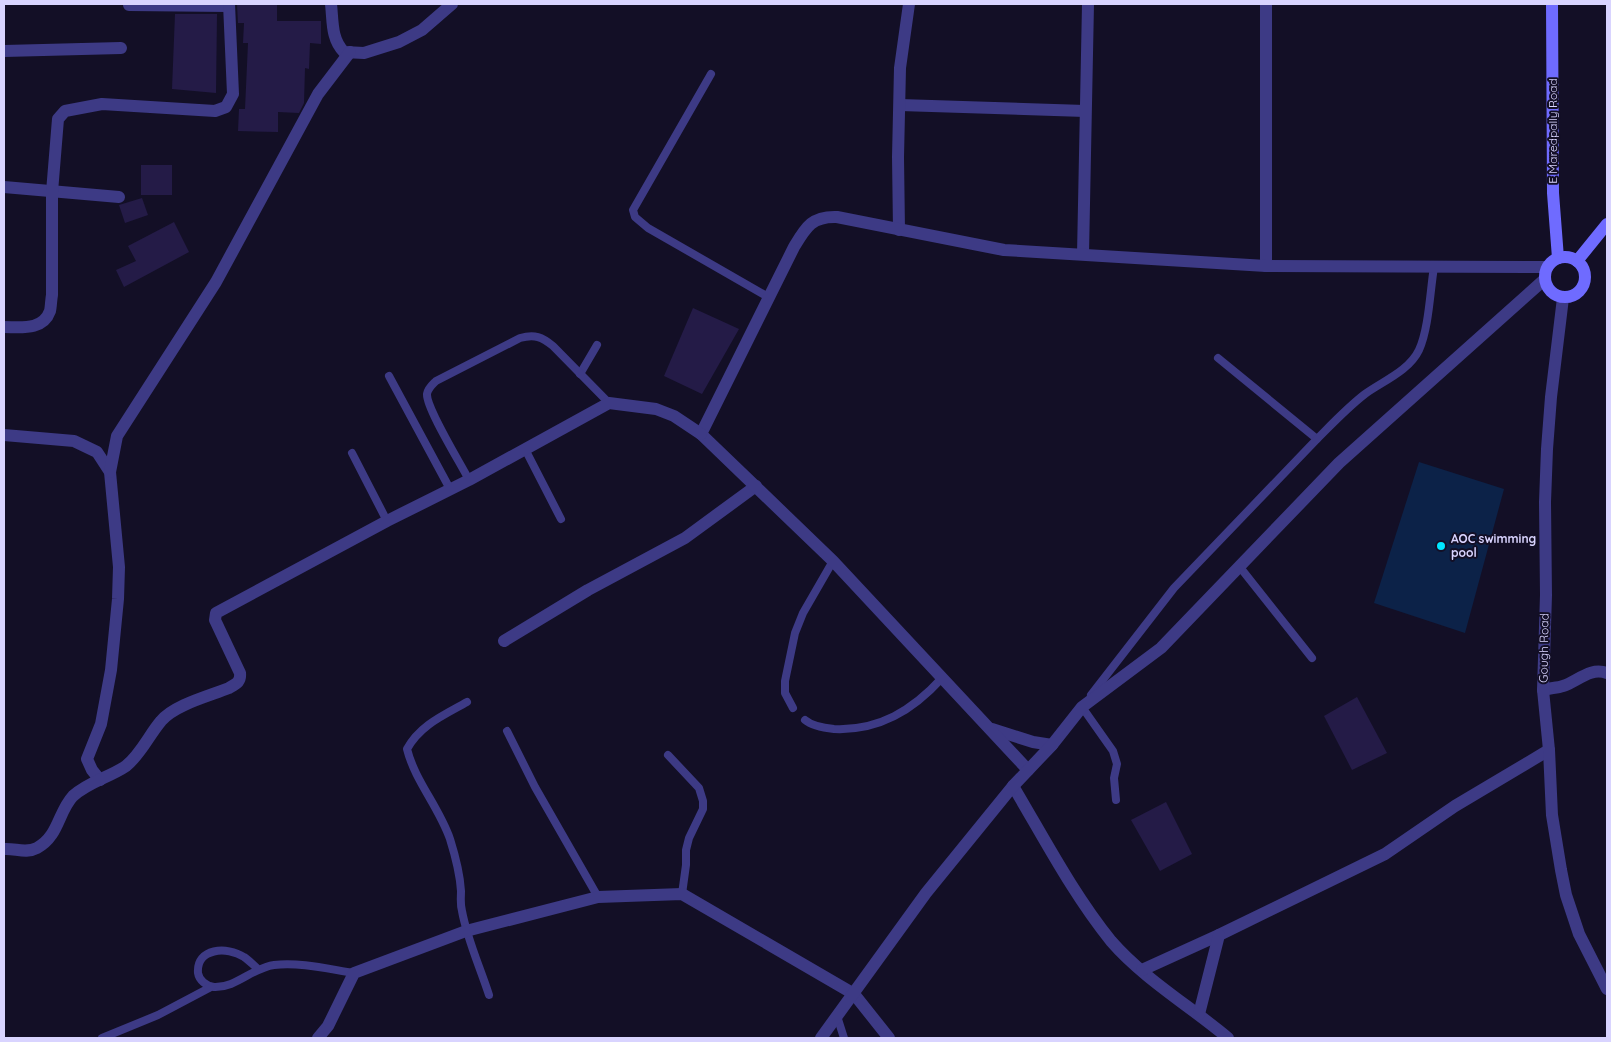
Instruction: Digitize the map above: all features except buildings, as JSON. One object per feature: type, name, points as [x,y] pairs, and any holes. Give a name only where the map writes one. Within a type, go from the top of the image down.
[{"type":"main road","name":"E Maredpally Road","points":[[1552,4],[1553,192],[1558,258]]},
{"type":"main road","points":[[1577,261],[1607,224]]},
{"type":"main road","points":[[1567,257],[1577,261],[1584,271],[1585,282],[1578,293],[1571,297],[1563,298],[1555,295],[1550,292],[1546,285],[1546,273],[1558,258],[1567,257]]},
{"type":"street","points":[[331,4],[334,38],[344,52],[364,53],[399,42],[422,30],[452,4]]},
{"type":"street","points":[[899,230],[900,68],[909,4]]},
{"type":"street","points":[[1083,254],[1088,4]]},
{"type":"street","points":[[1266,4],[1266,266]]},
{"type":"street","points":[[4,327],[34,326],[43,322],[50,312],[52,295],[52,192],[58,119],[65,111],[102,104],[215,111],[226,107],[233,94],[229,5],[129,5]]},
{"type":"street","points":[[4,51],[121,48]]},
{"type":"street","points":[[100,780],[92,770],[87,759],[102,715],[111,670],[118,599],[119,567],[110,472],[117,436],[216,282],[318,94],[350,52]]},
{"type":"street","points":[[900,105],[1086,111]]},
{"type":"street","points":[[4,187],[119,197]]},
{"type":"street","points":[[701,434],[802,232],[814,220],[824,217],[837,217],[1004,250],[1266,266],[1434,267],[1546,273]]},
{"type":"street","points":[[821,1038],[926,893],[1013,786],[1052,745],[1082,707],[1161,648],[1339,463],[1546,273]]},
{"type":"street","name":"Gough Road","points":[[1563,298],[1551,397],[1547,449],[1543,690],[1550,750],[1555,843],[1566,895],[1584,947],[1607,989]]},
{"type":"street","points":[[4,849],[34,850],[44,844],[57,828],[73,797],[126,765],[151,736],[161,720],[172,712],[237,683],[240,678],[240,672],[215,620],[216,613],[469,480],[609,403],[656,409],[674,416],[701,434],[834,561],[1028,770]]},
{"type":"street","points":[[4,435],[74,441],[97,452],[110,472]]},
{"type":"street","points":[[504,641],[588,590],[684,538],[756,486]]},
{"type":"street","points":[[1543,690],[1564,686],[1585,674],[1596,671],[1607,673]]},
{"type":"street","points":[[990,728],[1033,742],[1052,745]]},
{"type":"street","points":[[1142,970],[1219,935],[1385,854],[1455,806],[1550,750]]},
{"type":"street","points":[[1013,786],[1092,916],[1112,941],[1142,970],[1228,1038]]},
{"type":"street","points":[[318,1038],[328,1026],[354,973],[466,931],[598,897],[682,894],[854,994],[889,1038]]},
{"type":"street","points":[[1199,1014],[1219,935]]},
{"type":"lane","points":[[711,74],[633,210],[635,217],[648,228],[770,298]]},
{"type":"lane","points":[[1116,800],[1114,778],[1117,764],[1113,751],[1082,707],[1174,588],[1317,438],[1365,394],[1411,362],[1423,337],[1434,267]]},
{"type":"lane","points":[[469,480],[430,410],[427,394],[436,381],[520,338],[538,336],[545,339],[609,403]]},
{"type":"lane","points":[[580,374],[597,345]]},
{"type":"lane","points":[[1218,358],[1317,438]]},
{"type":"lane","points":[[389,376],[450,489]]},
{"type":"lane","points":[[525,448],[561,519]]},
{"type":"lane","points":[[352,453],[387,522]]},
{"type":"lane","points":[[793,708],[785,693],[785,681],[795,632],[802,612],[834,561]]},
{"type":"lane","points":[[1240,566],[1312,658]]},
{"type":"lane","points":[[805,720],[813,725],[830,729],[846,730],[873,726],[905,711],[942,678]]},
{"type":"lane","points":[[467,702],[426,726],[414,737],[406,749],[422,784],[441,815],[450,839],[457,866],[461,891],[461,908],[466,931],[489,995]]},
{"type":"lane","points":[[507,731],[535,787],[598,897]]},
{"type":"lane","points":[[668,755],[699,788],[703,801],[703,809],[688,838],[682,894]]},
{"type":"lane","points":[[211,987],[204,984],[198,975],[198,963],[204,956],[213,951],[225,950],[242,956],[258,969]]},
{"type":"lane","points":[[102,1038],[158,1015],[211,987],[224,986],[236,982],[258,969],[274,965],[307,966],[354,973]]},
{"type":"lane","points":[[838,1016],[844,1038]]},
{"type":"water","name":"AOC swimming pool","points":[[1419,462],[1504,489],[1465,633],[1374,603]]},
{"type":"place","name":"AOC swimming pool","points":[[1441,546]]}]
